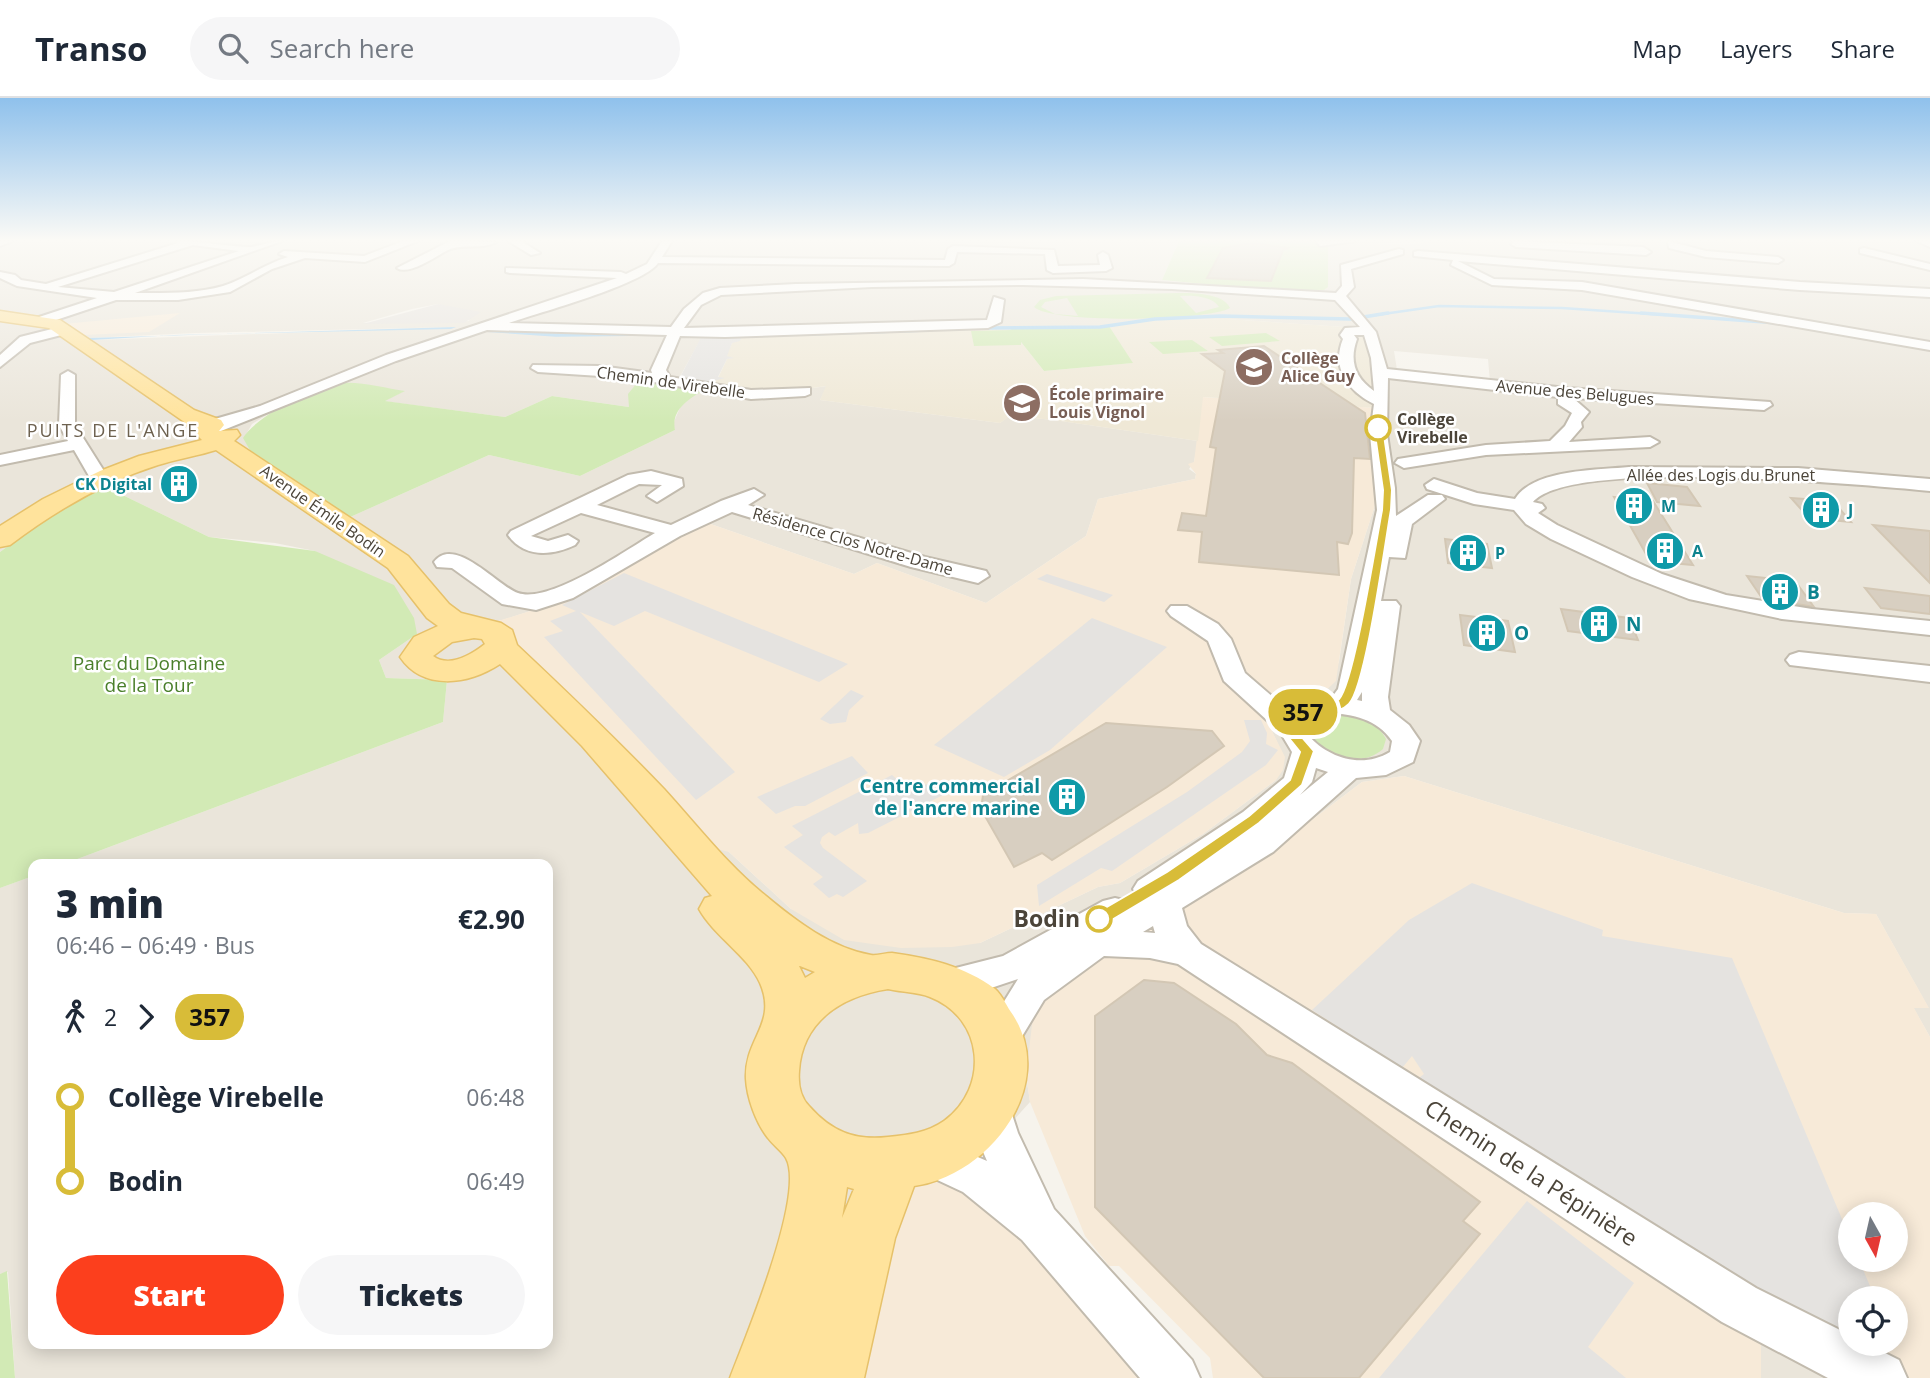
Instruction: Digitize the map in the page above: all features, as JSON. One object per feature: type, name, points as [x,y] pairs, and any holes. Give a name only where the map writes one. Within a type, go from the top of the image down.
[{"type":"main road","name":"Avenue Émile Bodin","points":[[0,316],[41,321],[64,330],[222,431],[407,569],[423,596],[438,611],[450,620],[474,629],[497,633],[501,637],[502,647]]},
{"type":"main road","points":[[146,462],[222,431]]},
{"type":"main road","points":[[0,539],[40,512],[100,479],[222,431]]},
{"type":"main road","name":"Avenue Émile Bodin","points":[[407,569],[408,588],[426,624],[428,641],[416,657],[429,668],[457,669]]},
{"type":"main road","points":[[428,641],[455,631],[474,629]]},
{"type":"main road","points":[[457,669],[485,661],[502,647],[595,738],[672,828],[741,900],[786,938],[817,954],[869,974]]},
{"type":"main road","points":[[457,669],[503,673],[542,686]]},
{"type":"main road","points":[[672,828],[698,877],[724,913],[782,974],[790,993],[792,1017]]},
{"type":"main road","points":[[830,1378],[866,1244],[887,1180],[914,1160],[955,1144],[975,1128],[990,1109],[1001,1085],[1005,1061],[1000,1037],[989,1015],[971,997],[949,983],[906,972],[869,974],[826,988],[792,1017],[779,1037],[772,1060],[771,1083],[777,1106],[791,1128],[811,1145],[850,1162],[914,1160]]},
{"type":"main road","points":[[764,1378],[805,1260],[819,1182],[811,1145]]},
{"type":"street","points":[[41,321],[98,301]]},
{"type":"street","points":[[430,345],[426,343],[491,310],[560,301]]},
{"type":"street","points":[[222,431],[430,345],[563,301]]},
{"type":"street","points":[[662,377],[674,370],[684,331],[709,301]]},
{"type":"street","points":[[490,325],[546,329],[684,331],[842,330],[988,324],[994,322],[999,301]]},
{"type":"street","points":[[1315,301],[1349,312],[1382,345],[1396,454],[1432,488],[1528,507],[1541,524],[1566,537],[1648,576],[1699,595],[1756,607],[1930,628]]},
{"type":"street","points":[[1348,301],[1347,335],[1350,339],[1347,375],[1382,402]]},
{"type":"street","points":[[1656,301],[1930,346]]},
{"type":"street","points":[[949,983],[1004,973],[1173,876],[1254,819],[1297,782],[1300,740],[1298,715],[1328,706],[1351,690],[1387,510],[1378,423],[1382,402],[1377,347],[1349,312]]},
{"type":"street","points":[[1823,328],[1844,339],[1930,358]]},
{"type":"street","points":[[0,363],[25,340],[64,330]]},
{"type":"street","name":"Chemin de Virebelle","points":[[538,368],[662,377],[708,391],[775,396],[805,391]]},
{"type":"street","name":"Avenue des Belugues","points":[[1387,373],[1567,393],[1764,405]]},
{"type":"street","points":[[68,375],[67,425],[100,479]]},
{"type":"street","points":[[1544,449],[1556,445],[1565,437],[1574,427],[1573,422],[1581,412],[1564,401],[1567,393]]},
{"type":"street","points":[[1405,463],[1486,450],[1650,442]]},
{"type":"street","points":[[0,460],[78,444]]},
{"type":"street","name":"Allée des Logis du Brunet","points":[[1528,507],[1526,496],[1541,486],[1573,477],[1629,473],[1798,474],[1930,485]]},
{"type":"street","points":[[568,541],[545,548],[535,547],[518,535],[635,479],[651,477],[675,483],[657,496]]},
{"type":"street","points":[[1386,485],[1409,498],[1432,488]]},
{"type":"street","points":[[1377,715],[1377,674],[1402,521],[1432,488]]},
{"type":"street","name":"Résidence Clos Notre-Dame","points":[[445,562],[456,561],[510,599],[537,603],[565,593],[673,532],[754,495]]},
{"type":"street","name":"Résidence Clos Notre-Dame","points":[[729,505],[919,562],[978,576]]},
{"type":"street","points":[[579,506],[673,532]]},
{"type":"street","points":[[1187,607],[1232,634],[1249,668],[1260,681],[1328,706],[1377,715],[1402,733],[1406,749],[1403,756],[1383,767],[1350,768],[1327,762],[1233,676],[1219,639],[1187,607]]},
{"type":"street","points":[[1799,660],[1930,674]]},
{"type":"street","points":[[1000,1037],[1031,990],[1097,943],[1262,844],[1350,768]]},
{"type":"street","name":"Chemin de la Pépinière","points":[[1164,903],[1171,930],[1188,953]]},
{"type":"street","name":"Chemin de la Pépinière","points":[[1097,943],[1150,945],[1188,953],[1739,1305],[1881,1378]]},
{"type":"street","points":[[990,1109],[1008,1159],[1051,1240]]},
{"type":"street","points":[[914,1160],[979,1178],[1051,1240],[1174,1378]]},
{"type":"shaded area","points":[[0,301],[1930,301],[1930,1037],[1913,1007],[1928,1007],[1876,914],[1844,913],[1404,776],[1362,782],[1254,864],[1104,952],[1026,1075],[1030,1102],[984,1153],[955,1175],[854,1378],[15,1378],[8,1272],[0,1274],[0,888],[28,878],[28,1349],[553,1349],[553,859],[77,859],[443,722],[447,680],[386,678],[379,660],[417,634],[315,551],[275,543],[209,537],[102,485],[34,527],[0,552]],"holes":[[[438,304],[470,321],[363,323],[412,309]],[[1227,319],[1359,328],[1377,408],[1378,496],[1351,579],[1339,662],[1322,694],[1296,699],[1277,709],[1268,723],[1284,757],[1276,780],[1203,834],[1120,883],[1098,887],[980,943],[791,909],[729,852],[496,622],[549,605],[702,521],[854,574],[877,563],[986,603],[1086,536],[1098,499],[1195,479],[1196,474],[1189,469],[1194,462],[1198,441],[1054,420],[1009,416],[1000,423],[820,400],[827,386],[772,394],[678,380],[703,335],[1109,326],[1153,320]],[[454,327],[92,340],[89,338],[195,333]],[[1394,351],[1488,359],[1490,382],[1402,373],[1397,370]],[[404,391],[383,401],[505,417],[552,396],[629,407],[682,403],[673,424],[675,430],[580,476],[489,455],[348,518],[251,452],[244,438],[252,424],[287,403]]]},
{"type":"shaded area","points":[[438,304],[481,312],[464,323],[363,324]]},
{"type":"shaded area","points":[[180,313],[149,332],[83,335],[63,324]]},
{"type":"shaded area","points":[[1227,319],[1360,328],[1373,344],[1377,408],[1203,397],[1198,441],[1054,420],[1010,416],[1000,423],[820,400],[826,386],[772,394],[694,386],[718,378],[727,359],[731,358],[726,356],[732,343],[743,334],[1009,327],[1044,371],[1132,363],[1109,326],[1153,320]]},
{"type":"shaded area","points":[[703,334],[743,334],[740,341],[732,343],[727,356],[734,358],[727,359],[718,377],[725,378],[694,386],[678,381]]},
{"type":"shaded area","points":[[1202,397],[1377,408],[1378,496],[1351,579],[1336,681],[1322,694],[1296,699],[1277,709],[1268,723],[1285,757],[1283,770],[1276,780],[1203,834],[1120,883],[1098,887],[980,943],[952,947],[901,948],[844,940],[791,909],[729,852],[709,847],[495,622],[549,605],[702,521],[854,574],[877,563],[986,603],[1086,536],[1098,499],[1195,479],[1196,474],[1188,464],[1194,462]]},
{"type":"shaded area","points":[[624,573],[848,664],[819,682],[645,611],[614,626],[580,612],[735,772],[696,800],[544,637],[563,631],[550,621],[576,611],[562,605]]},
{"type":"shaded area","points":[[1047,574],[1113,595],[1104,602],[1037,579]]},
{"type":"shaded area","points":[[1092,618],[1167,647],[1050,750],[1004,777],[934,745]]},
{"type":"shaded area","points":[[851,690],[864,696],[849,710],[846,722],[830,724],[820,719]]},
{"type":"shaded area","points":[[1244,720],[1261,720],[1267,733],[1266,744],[1278,750],[1266,765],[1112,871],[1101,868],[1039,906],[1037,885],[1187,792],[1242,752],[1250,741]]},
{"type":"shaded area","points":[[852,756],[868,773],[805,806],[795,806],[776,814],[757,797]]},
{"type":"shaded area","points":[[892,775],[911,792],[927,784],[943,795],[868,833],[859,834],[858,823],[835,836],[829,832],[822,837],[820,843],[823,848],[867,881],[843,897],[837,894],[829,898],[813,884],[823,877],[784,847],[803,835],[792,826]]},
{"type":"shaded area","points":[[1404,776],[1844,913],[1876,914],[1929,1008],[1914,1008],[1930,1037],[1930,1378],[1880,1378],[1761,1330],[1761,1378],[1213,1378],[1210,1358],[1119,1266],[1109,1266],[1085,1236],[1030,1102],[1026,1075],[1035,1000],[1104,952],[1254,864],[1362,782]]},
{"type":"shaded area","points":[[1472,883],[1603,930],[1602,936],[1732,958],[1838,1210],[1838,1272],[1864,1272],[1870,1286],[1838,1286],[1838,1329],[1787,1310],[1415,1081],[1424,1074],[1412,1056],[1402,1068],[1312,1010],[1409,920]]},
{"type":"shaded area","points":[[922,1174],[983,1195],[1141,1378],[864,1378],[902,1195]]},
{"type":"shaded area","points":[[1527,1201],[1634,1283],[1588,1347],[1626,1378],[1379,1378]]},
{"type":"shaded area","points":[[1761,1330],[1880,1378],[1761,1378]]},
{"type":"green space","points":[[1039,301],[1052,301],[1045,302],[1041,307],[1054,314],[1047,312],[1034,307]]},
{"type":"green space","points":[[1069,301],[1184,301],[1196,313],[1219,307],[1213,301],[1223,301],[1230,308],[1193,316],[1163,318],[1098,318],[1057,314],[1078,316]]},
{"type":"green space","points":[[1109,326],[1133,363],[1044,371],[1021,342],[1021,345],[974,346],[971,331],[1011,330],[1009,327]]},
{"type":"green space","points":[[1266,333],[1280,341],[1222,346],[1209,337]]},
{"type":"green space","points":[[1192,340],[1208,351],[1163,354],[1149,342]]},
{"type":"green space","points":[[641,378],[701,392],[678,412],[674,423],[675,430],[580,476],[489,455],[348,518],[251,452],[243,438],[260,421],[287,403],[317,389],[340,383],[405,391],[385,401],[505,417],[552,396],[629,407],[628,394]]},
{"type":"green space","name":"Parc du Domaine de la Tour","points":[[102,485],[209,537],[315,551],[394,585],[414,618],[417,634],[379,660],[386,678],[447,680],[443,722],[77,859],[28,859],[28,878],[0,888],[0,552],[34,527]]},
{"type":"green space","points":[[1335,713],[1357,717],[1377,727],[1386,739],[1383,749],[1363,759],[1353,759],[1333,753],[1306,734],[1307,723],[1318,716]]},
{"type":"green space","points":[[7,1271],[15,1378],[0,1378],[0,1274]]},
{"type":"water","points":[[456,327],[451,329],[226,334]]},
{"type":"water","points":[[160,336],[92,340],[88,338]]},
{"type":"building","points":[[1264,346],[1365,413],[1370,459],[1354,458],[1352,533],[1348,544],[1337,542],[1339,575],[1199,562],[1202,532],[1178,530],[1182,513],[1206,516],[1216,448],[1210,447],[1225,371],[1202,354]]},
{"type":"building","points":[[1647,483],[1687,487],[1700,506],[1657,502]]},
{"type":"building","points":[[1614,497],[1653,501],[1693,565],[1650,561]]},
{"type":"building","name":"J","points":[[1791,498],[1833,501],[1851,522],[1809,518]]},
{"type":"building","points":[[1873,525],[1930,531],[1930,583]]},
{"type":"building","name":"P","points":[[1445,539],[1487,544],[1492,568],[1448,563]]},
{"type":"building","name":"B","points":[[1747,576],[1795,581],[1814,607],[1762,598]]},
{"type":"building","points":[[1865,588],[1930,596],[1930,614],[1881,608]]},
{"type":"building","name":"N","points":[[1561,609],[1629,618],[1638,640],[1568,631]]},
{"type":"building","name":"O","points":[[1460,615],[1508,621],[1515,652],[1464,645]]},
{"type":"building","name":"Centre commercial de l'ancre marine","points":[[1106,723],[1212,731],[1224,746],[1167,787],[1052,860],[1042,853],[1014,867],[981,809],[983,795]]},
{"type":"building","points":[[1144,980],[1174,983],[1236,1024],[1267,1055],[1292,1063],[1480,1202],[1463,1221],[1480,1234],[1359,1378],[1264,1378],[1095,1207],[1095,1016]]},
{"type":"waterway","points":[[1376,315],[1439,306],[1562,308],[1666,315]]},
{"type":"waterway","points":[[983,328],[1100,327],[1155,319],[1221,316],[1351,319],[1388,313]]},
{"type":"waterway","points":[[1641,313],[1778,323]]},
{"type":"waterway","points":[[484,330],[556,335],[655,334]]},
{"type":"waterway","points":[[805,334],[927,330]]},
{"type":"bus line","name":"357","points":[[1099,919],[1173,876],[1254,819],[1297,782],[1307,751],[1299,744],[1292,728],[1298,715],[1315,707],[1340,705],[1347,699],[1356,670],[1387,510],[1387,490],[1378,428]]},
{"type":"place","name":"Collège Alice Guy","points":[[1254,367]]},
{"type":"place","name":"École primaire Louis Vignol","points":[[1022,403]]},
{"type":"place","name":"Collège Virebelle","points":[[1378,428]]},
{"type":"place","name":"CK Digital","points":[[179,484]]},
{"type":"place","name":"M","points":[[1634,506]]},
{"type":"place","name":"J","points":[[1821,510]]},
{"type":"place","name":"A","points":[[1665,551]]},
{"type":"place","name":"P","points":[[1468,553]]},
{"type":"place","name":"B","points":[[1780,592]]},
{"type":"place","name":"N","points":[[1599,624]]},
{"type":"place","name":"O","points":[[1487,633]]},
{"type":"place","name":"Centre commercial de l'ancre marine","points":[[1067,797]]},
{"type":"place","name":"Bodin","points":[[1099,919]]},
{"type":"district","name":"PUITS DE L'ANGE","points":[[113,431]]}]
